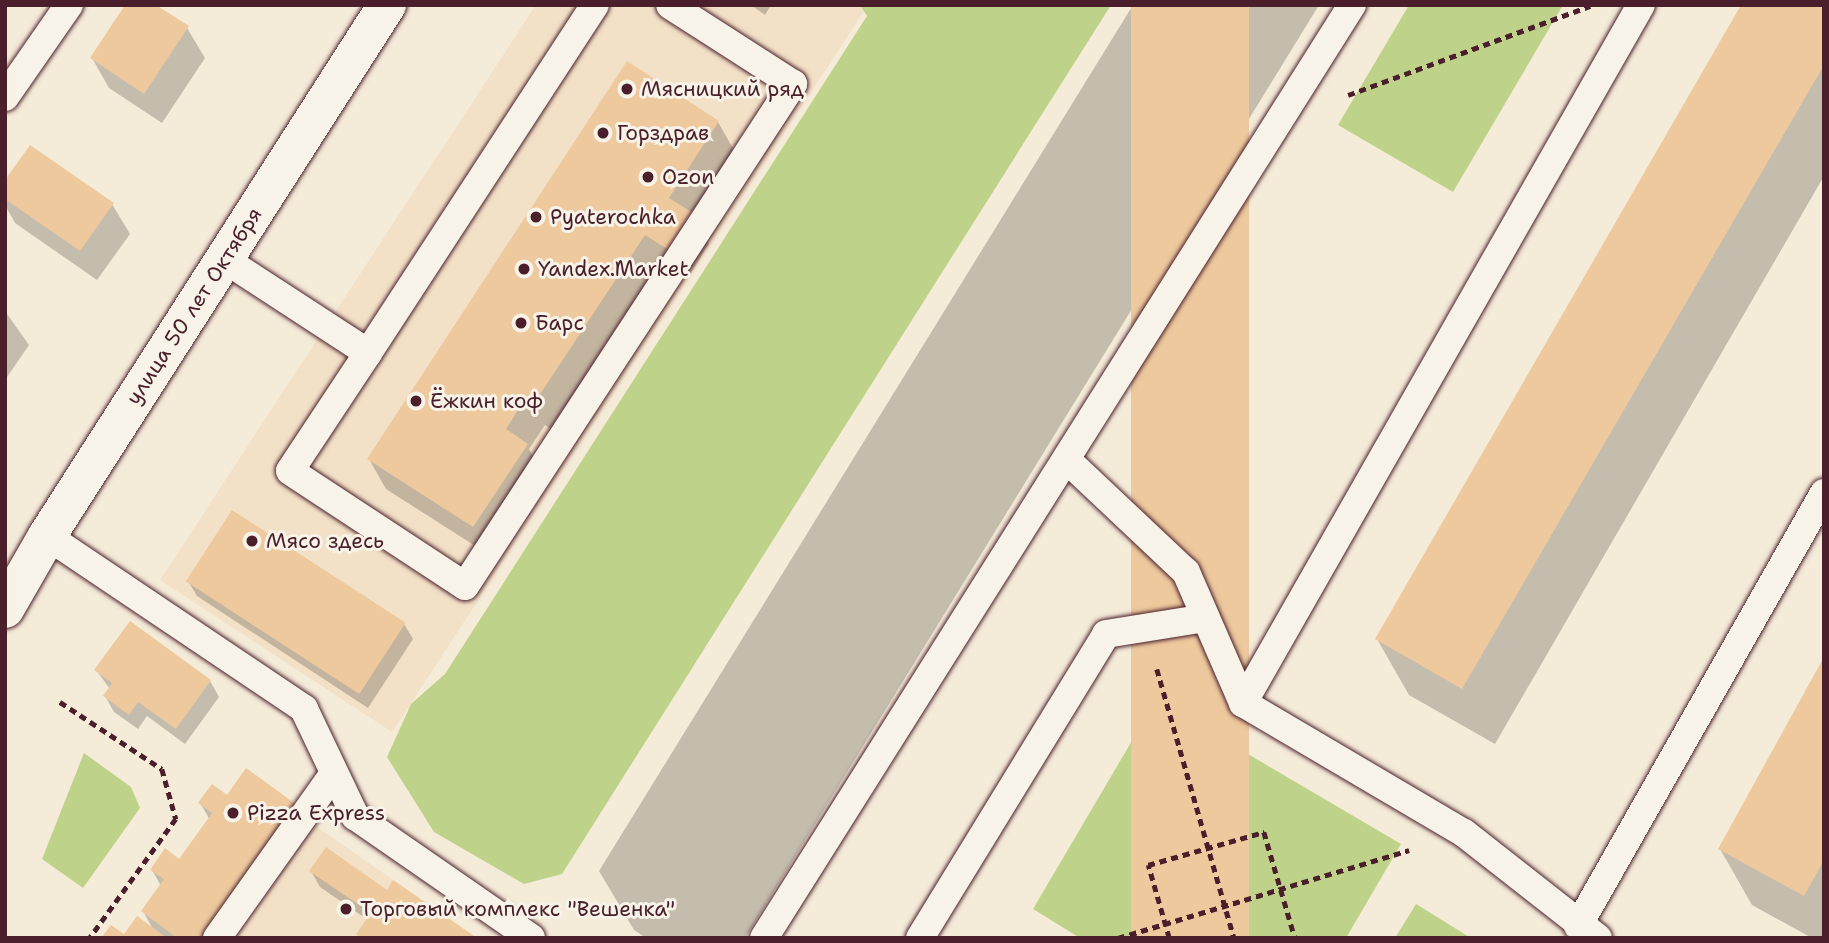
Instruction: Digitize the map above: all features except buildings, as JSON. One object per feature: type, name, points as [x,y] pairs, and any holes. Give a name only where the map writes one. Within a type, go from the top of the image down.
[{"type":"street","name":"улица 50 лет Октября","points":[[5,609],[47,536],[387,5]]},
{"type":"lane","points":[[5,97],[69,5]]},
{"type":"lane","points":[[595,5],[290,471],[465,586],[793,85],[670,5]]},
{"type":"lane","points":[[764,938],[1352,5]]},
{"type":"lane","points":[[1243,703],[1641,5]]},
{"type":"lane","points":[[224,259],[368,353]]},
{"type":"lane","points":[[1067,460],[1186,572],[1243,703],[1464,832],[1588,932],[1824,494]]},
{"type":"lane","points":[[47,536],[304,709],[333,775],[355,816],[531,938]]},
{"type":"lane","points":[[920,938],[1106,634],[1206,618]]},
{"type":"lane","points":[[217,938],[333,775]]},
{"type":"path","points":[[1298,92],[1325,104],[1590,5]]},
{"type":"path","points":[[1146,627],[1206,849],[1234,938]]},
{"type":"path","points":[[60,702],[162,769],[176,820],[90,938]]},
{"type":"path","points":[[1169,938],[1148,865],[1264,832],[1294,938]]},
{"type":"path","points":[[1118,938],[1281,891],[1464,832]]},
{"type":"shaded area","points":[[536,5],[868,5],[392,732],[160,580]]},
{"type":"shaded area","name":"Торговый комплекс \"Вешенка\"","points":[[314,825],[477,938],[236,938]]},
{"type":"green space","points":[[860,5],[1111,5],[562,874],[524,884],[434,832],[387,757],[411,704],[445,674],[867,16]]},
{"type":"green space","points":[[1409,5],[1563,5],[1453,192],[1338,125]]},
{"type":"green space","points":[[1156,700],[1401,844],[1346,938],[1080,938],[1033,909]]},
{"type":"green space","points":[[84,753],[131,787],[140,808],[83,888],[42,859]]},
{"type":"green space","points":[[1416,904],[1471,938],[1395,938]]},
{"type":"place","name":"Мясницкий ряд","points":[[627,89]]},
{"type":"place","name":"Горздрав","points":[[603,133]]},
{"type":"place","name":"Ozon","points":[[648,177]]},
{"type":"place","name":"Pyaterochka","points":[[536,217]]},
{"type":"place","name":"Yandex.Market","points":[[524,269]]},
{"type":"place","name":"Барс","points":[[521,323]]},
{"type":"place","name":"Ёжкин коф","points":[[416,401]]},
{"type":"place","name":"Мясо здесь","points":[[252,541]]},
{"type":"place","name":"Pizza Express","points":[[233,813]]},
{"type":"place","name":"Торговый комплекс \"Вешенка\"","points":[[346,909]]}]
